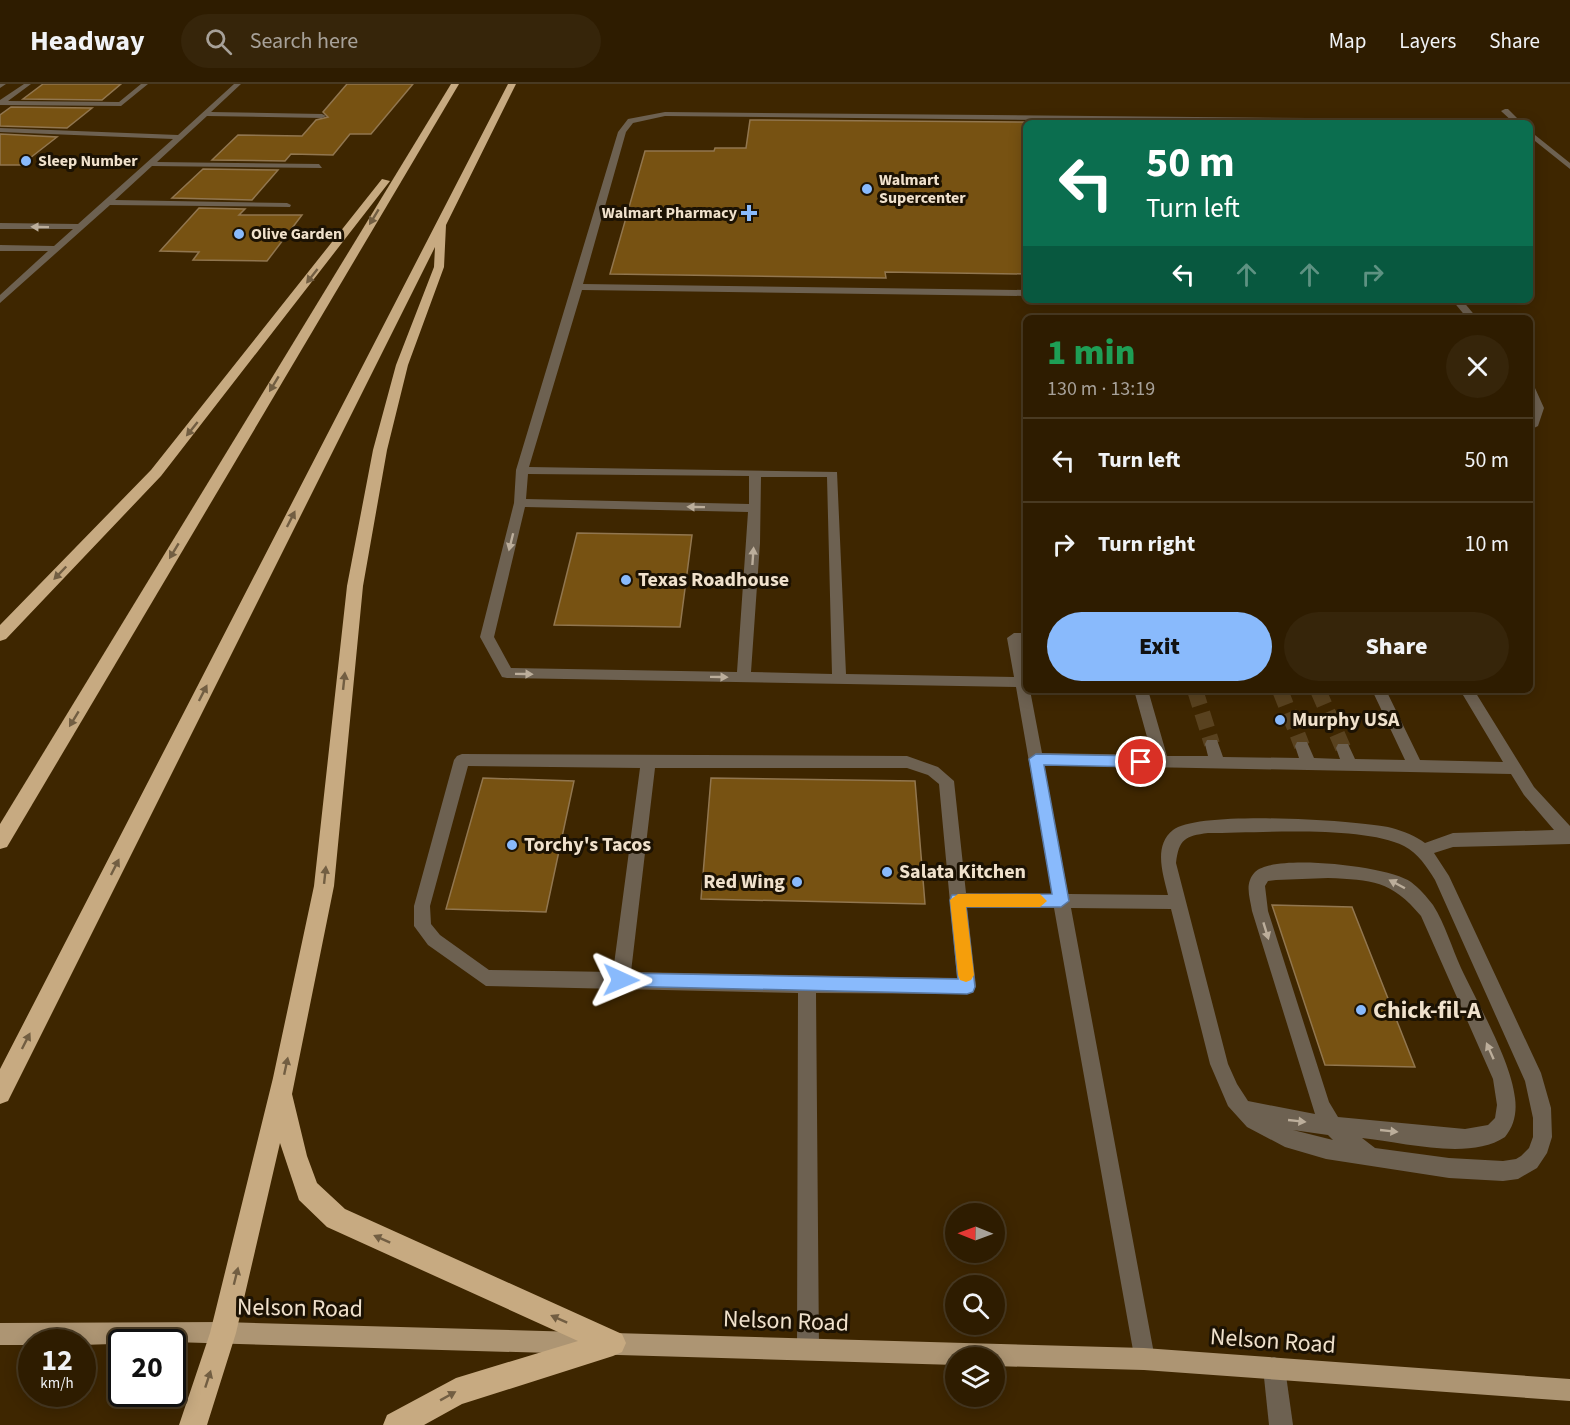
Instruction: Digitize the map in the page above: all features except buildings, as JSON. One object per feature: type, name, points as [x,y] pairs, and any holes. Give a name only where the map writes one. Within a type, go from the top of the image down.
[{"type":"highway","points":[[0,841],[455,84]]},
{"type":"highway","points":[[0,1093],[512,84]]},
{"type":"highway","points":[[0,635],[156,473],[235,376],[437,112]]},
{"type":"highway","points":[[194,1425],[223,1333],[280,1093],[324,886],[355,586],[376,472],[402,365],[439,267],[441,225]]},
{"type":"highway","points":[[280,1093],[295,1156],[308,1191],[336,1218],[613,1343]]},
{"type":"highway","points":[[397,1425],[456,1392],[613,1343]]},
{"type":"main road","name":"Nelson Road","points":[[0,1334],[223,1333],[1144,1359],[1570,1390]]},
{"type":"street","points":[[1,103],[28,84]]},
{"type":"street","points":[[1,103],[121,104],[145,84]]},
{"type":"street","points":[[0,300],[238,84]]},
{"type":"street","points":[[1504,111],[1514,120]]},
{"type":"street","points":[[204,114],[322,116]]},
{"type":"street","points":[[1022,682],[507,673],[487,637],[520,503],[522,470],[622,132],[631,122],[654,116],[689,114],[1305,120]]},
{"type":"street","points":[[0,130],[179,137]]},
{"type":"street","points":[[1533,136],[1570,167]]},
{"type":"street","points":[[149,164],[319,166]]},
{"type":"street","points":[[107,202],[287,205]]},
{"type":"street","points":[[0,226],[80,227]]},
{"type":"street","points":[[0,248],[56,249]]},
{"type":"street","points":[[578,287],[1023,293]]},
{"type":"street","points":[[1460,303],[1470,315]]},
{"type":"street","points":[[1533,395],[1539,408],[1533,426]]},
{"type":"street","points":[[522,470],[833,474],[839,679]]},
{"type":"street","points":[[744,677],[755,473]]},
{"type":"street","points":[[520,503],[754,508]]},
{"type":"street","points":[[1023,638],[1014,638],[1023,688]]},
{"type":"street","points":[[1024,693],[1144,1359]]},
{"type":"street","points":[[1142,693],[1161,762]]},
{"type":"street","points":[[1380,693],[1416,767]]},
{"type":"street","points":[[1469,693],[1529,791],[1570,837]]},
{"type":"street","points":[[1212,744],[1218,763]]},
{"type":"street","points":[[1302,746],[1309,764]]},
{"type":"street","points":[[1343,748],[1350,765]]},
{"type":"street","points":[[1036,759],[1514,768]]},
{"type":"street","points":[[462,760],[648,762],[908,762],[933,771],[946,781],[967,987],[486,978],[434,940],[423,926],[422,906],[462,760]]},
{"type":"street","points":[[621,980],[648,762]]},
{"type":"street","points":[[1208,826],[1364,829],[1395,835],[1422,851],[1441,876],[1534,1080],[1543,1112],[1543,1138],[1535,1157],[1518,1169],[1486,1171],[1387,1158],[1336,1151],[1283,1137],[1246,1114],[1229,1093],[1219,1064],[1168,863],[1169,849],[1175,835],[1188,829],[1208,826]]},
{"type":"street","points":[[1422,851],[1453,840],[1570,837]]},
{"type":"street","points":[[1229,1093],[1246,1109],[1271,1118],[1331,1124],[1479,1138],[1498,1130],[1506,1116],[1507,1101],[1502,1078],[1427,910],[1411,892],[1394,880],[1358,874],[1292,871],[1263,875],[1256,884],[1260,911],[1316,1094],[1331,1124],[1351,1144],[1387,1158]]},
{"type":"street","points":[[958,900],[1177,902]]},
{"type":"street","points":[[807,984],[808,1348]]},
{"type":"street","points":[[1274,1368],[1281,1425]]},
{"type":"tunnel","points":[[1196,693],[1212,744]]},
{"type":"tunnel","points":[[1281,693],[1302,746]]},
{"type":"tunnel","points":[[1319,693],[1343,748]]},
{"type":"slow traffic","points":[[966,975],[958,900],[1040,901]]},
{"type":"place","name":"Sleep Number","points":[[26,161]]},
{"type":"place","name":"Walmart Supercenter","points":[[867,189]]},
{"type":"place","name":"Walmart Pharmacy","points":[[749,213]]},
{"type":"place","name":"Olive Garden","points":[[239,234]]},
{"type":"place","name":"Texas Roadhouse","points":[[626,580]]},
{"type":"place","name":"Murphy USA","points":[[1280,720]]},
{"type":"place","name":"Torchy's Tacos","points":[[512,845]]},
{"type":"place","name":"Salata Kitchen","points":[[887,872]]},
{"type":"place","name":"Red Wing","points":[[797,882]]},
{"type":"place","name":"Chick-fil-A","points":[[1361,1010]]},
{"type":"route","points":[[621,980],[967,987],[958,900],[1061,901],[1036,759],[1141,762]]}]
